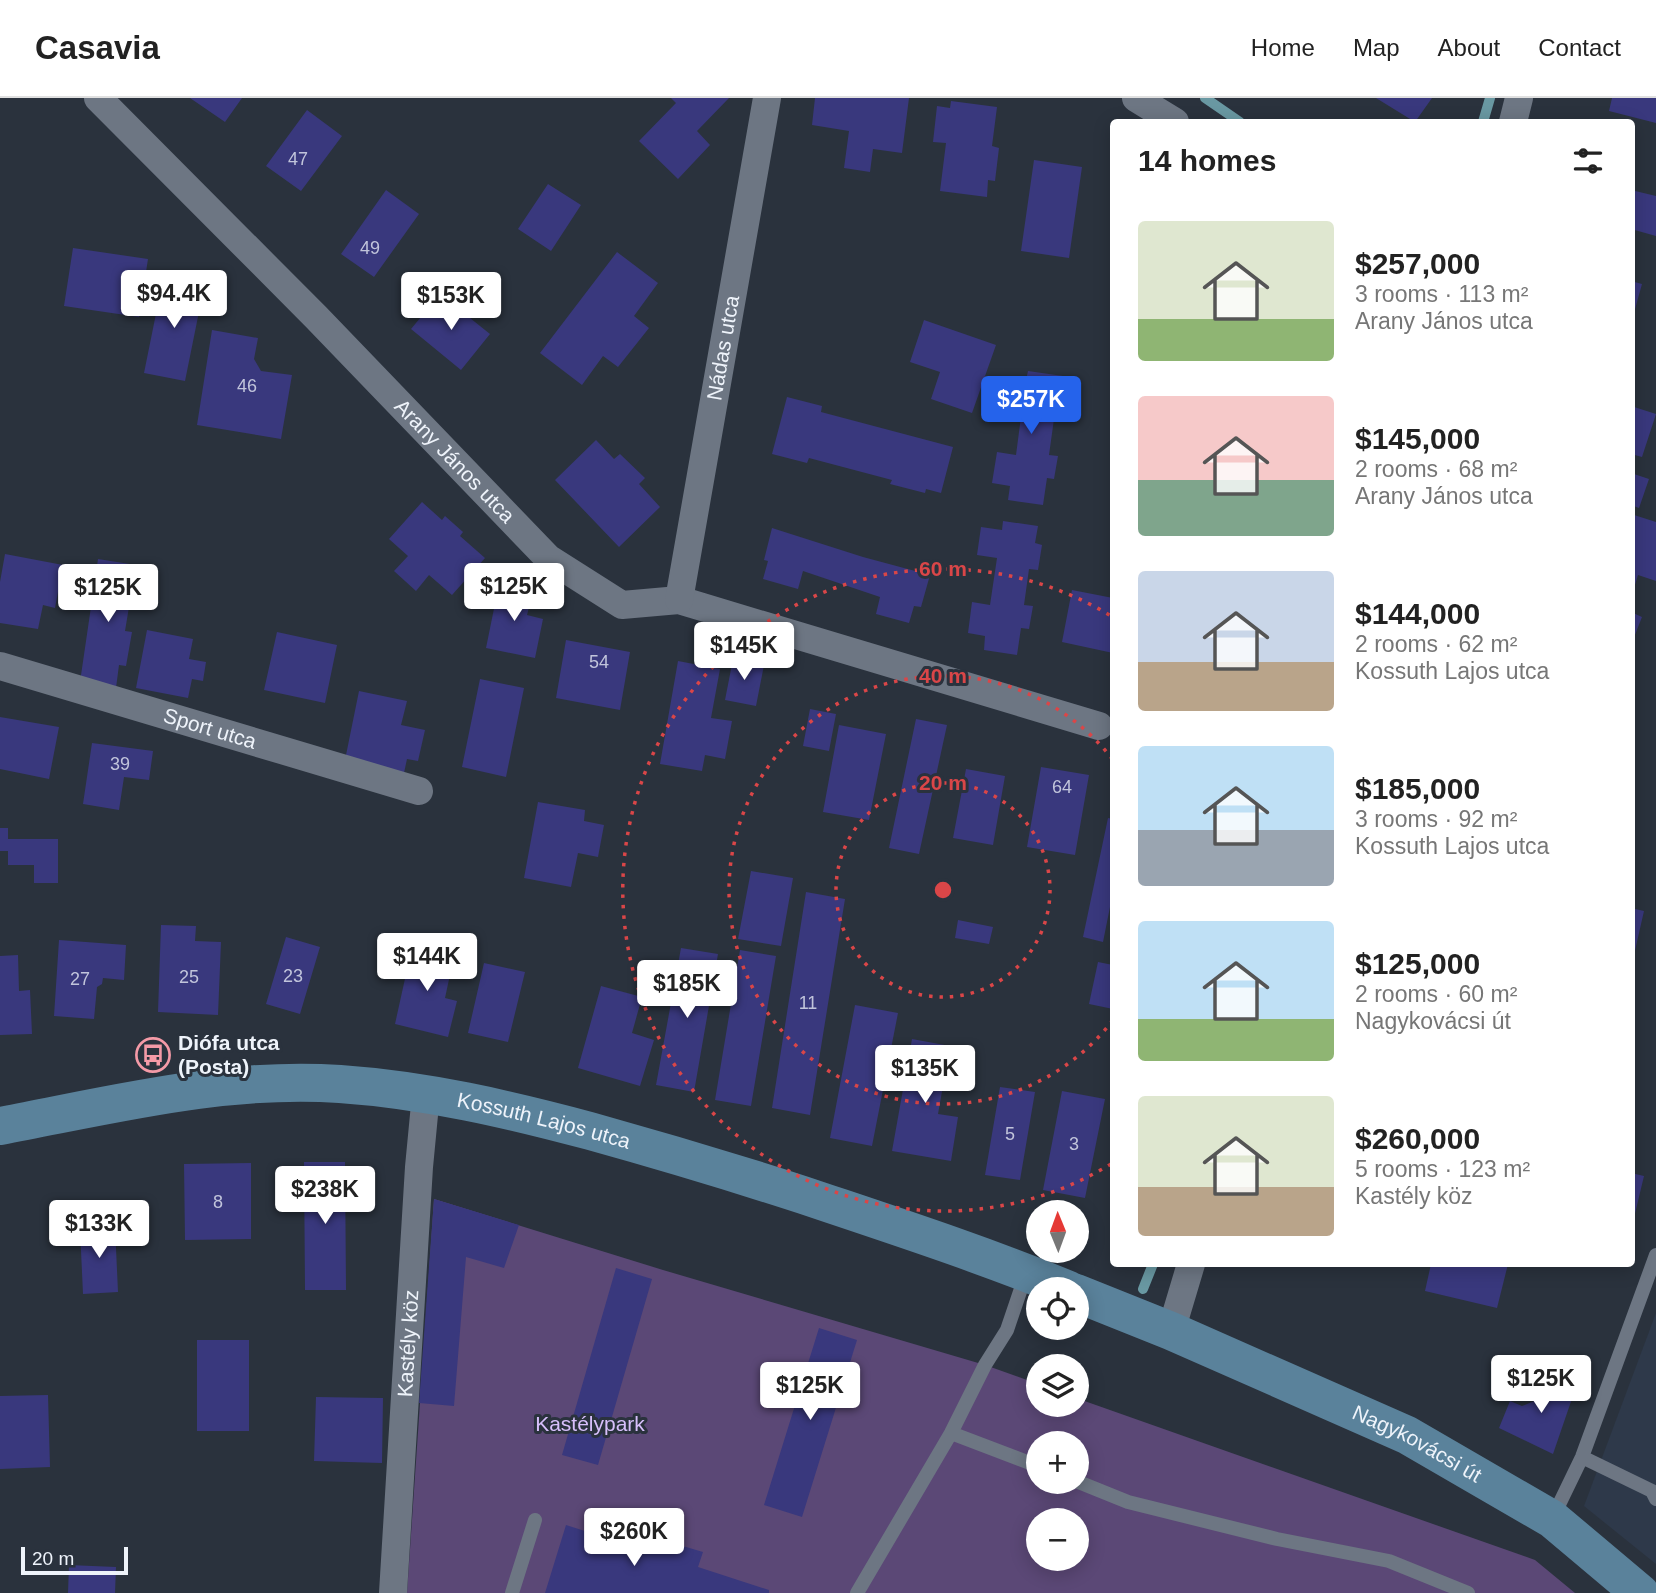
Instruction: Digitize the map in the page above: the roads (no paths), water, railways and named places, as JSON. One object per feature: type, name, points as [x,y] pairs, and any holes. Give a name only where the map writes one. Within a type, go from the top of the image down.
[{"type":"street","name":"Arany János utca","points":[[99,98],[316,317],[548,558],[622,606],[679,600],[1099,726]]},
{"type":"street","name":"Nádas utca","points":[[679,600],[767,98]]},
{"type":"street","points":[[1136,98],[1170,119]]},
{"type":"street","points":[[1514,119],[1519,98]]},
{"type":"street","name":"Sport utca","points":[[0,666],[419,791]]},
{"type":"street","name":"Kossuth Lajos utca","points":[[0,1126],[155,1096],[253,1084],[339,1084],[426,1094],[512,1110],[701,1161],[1039,1277]]},
{"type":"street","name":"Kastély köz","points":[[394,1593],[419,1167],[426,1094]]},
{"type":"street","points":[[1089,1298],[1171,1331],[1190,1267]]},
{"type":"street","name":"Nagykovácsi út","points":[[1171,1331],[1407,1435],[1552,1519],[1640,1593]]},
{"type":"lane","points":[[1552,1519],[1582,1457],[1656,1255]]},
{"type":"lane","points":[[857,1593],[951,1433],[985,1365],[1007,1330],[1027,1272]]},
{"type":"lane","points":[[951,1433],[1026,1461]]},
{"type":"lane","points":[[1582,1457],[1653,1491],[1656,1499]]},
{"type":"lane","points":[[1089,1486],[1128,1502],[1278,1539],[1389,1561],[1468,1593]]},
{"type":"lane","points":[[512,1593],[535,1520]]},
{"type":"waterway","points":[[1205,98],[1236,119]]},
{"type":"waterway","points":[[1484,119],[1490,98]]},
{"type":"waterway","points":[[1143,1289],[1152,1267]]},
{"type":"place","name":"Diófa utca (Posta)","points":[[153,1055]]},
{"type":"park label","name":"Kastélypark","points":[[590,1424]]}]
